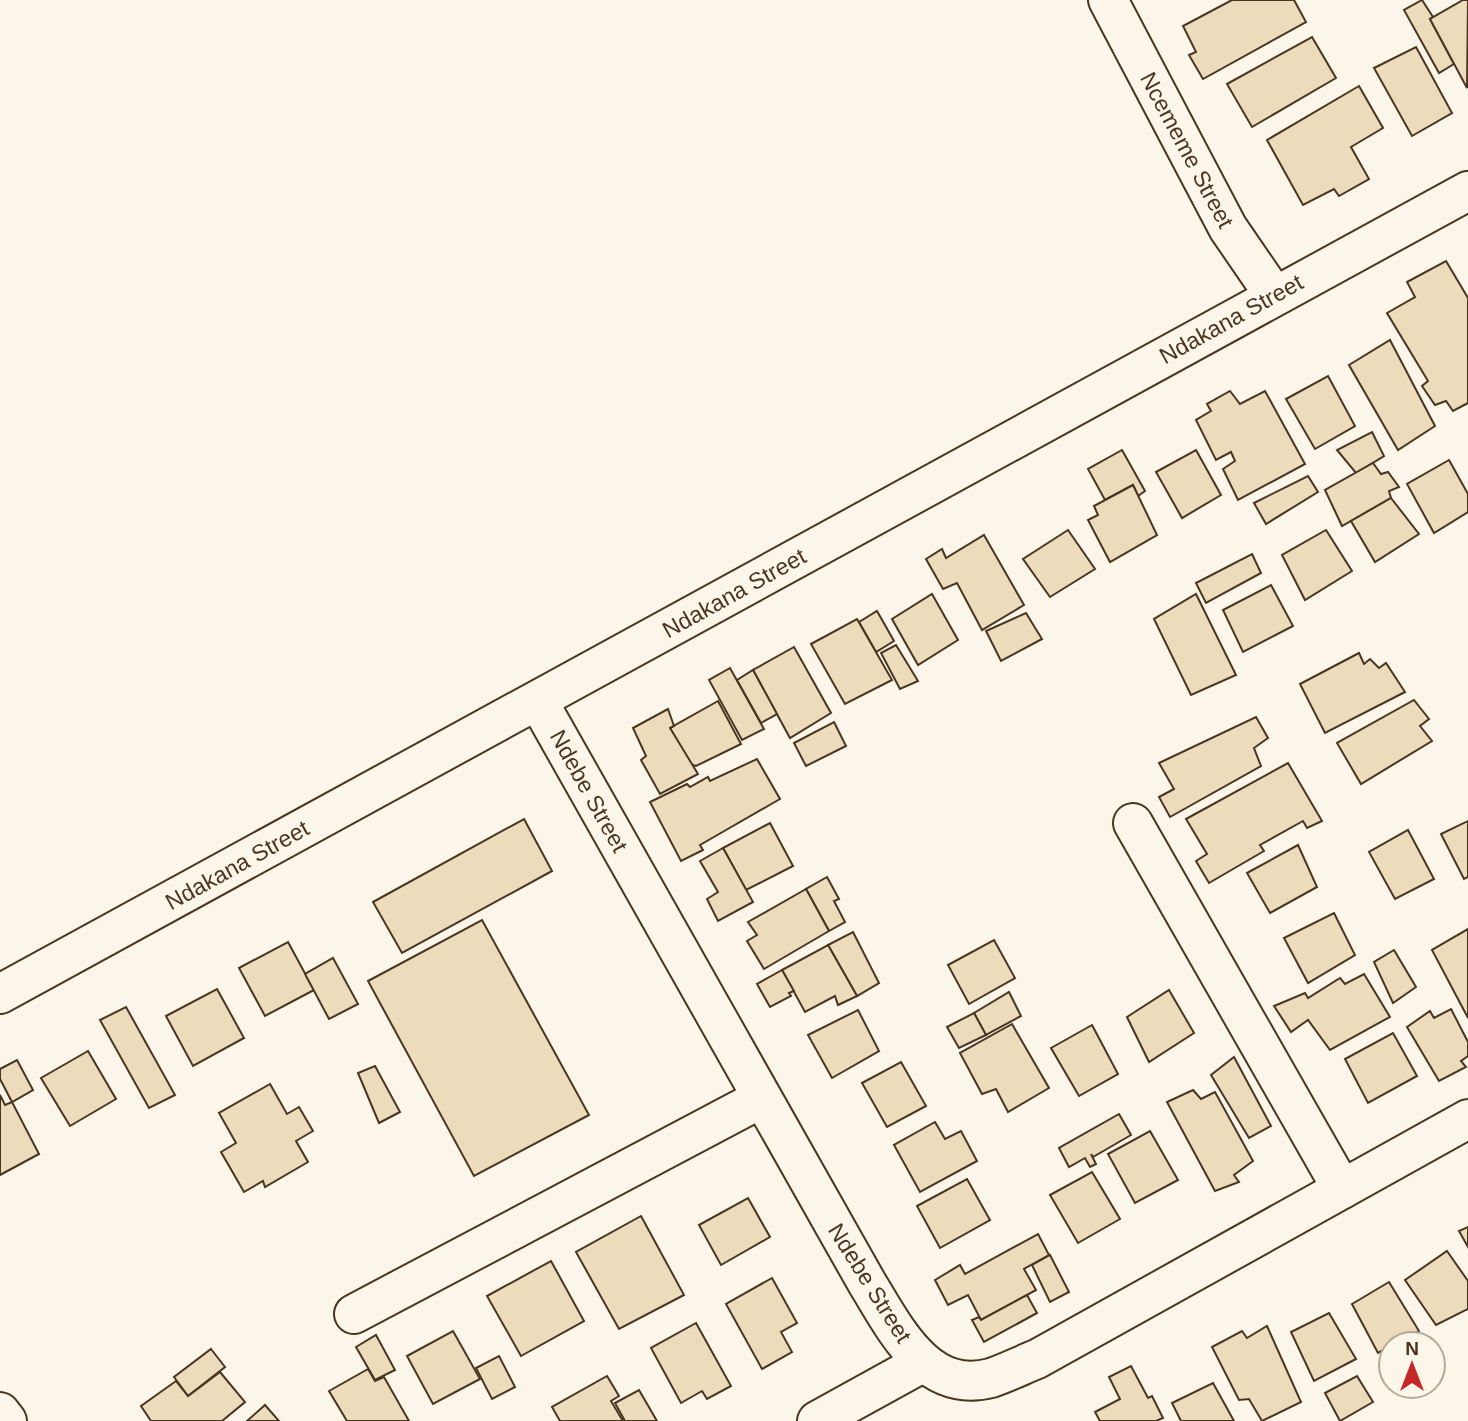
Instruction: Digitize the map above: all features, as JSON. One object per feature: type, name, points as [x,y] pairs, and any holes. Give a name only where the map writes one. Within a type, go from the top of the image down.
[{"type":"street","name":"Ncememe Street","points":[[1108,0],[1228,228],[1274,295]]},
{"type":"street","name":"Ndakana Street","points":[[0,994],[1468,191]]},
{"type":"street","name":"Ndebe Street","points":[[538,701],[867,1283],[901,1338],[922,1363],[944,1377],[966,1381],[991,1378],[1025,1363],[1468,1119]]},
{"type":"street","points":[[1133,823],[1342,1189]]},
{"type":"street","points":[[354,1314],[762,1098]]},
{"type":"street","points":[[817,1421],[922,1363]]},
{"type":"street","points":[[0,1412],[7,1421]]},
{"type":"building","points":[[1232,0],[1294,0],[1306,22],[1203,79],[1189,55],[1196,52],[1183,26]]},
{"type":"building","points":[[1422,0],[1433,17],[1430,19],[1454,64],[1439,73],[1404,10]]},
{"type":"building","points":[[1463,0],[1468,0],[1467,88],[1430,19]]},
{"type":"building","points":[[1312,37],[1336,78],[1252,127],[1227,84]]},
{"type":"building","points":[[1416,47],[1452,113],[1412,136],[1374,68]]},
{"type":"building","points":[[1359,86],[1383,128],[1351,147],[1369,179],[1339,196],[1334,189],[1303,205],[1267,140]]},
{"type":"building","points":[[1446,261],[1468,298],[1468,403],[1453,411],[1446,401],[1435,405],[1422,386],[1428,381],[1387,313],[1415,297],[1407,282]]},
{"type":"building","points":[[1390,340],[1435,426],[1398,450],[1349,365]]},
{"type":"building","points":[[1328,376],[1355,426],[1315,449],[1286,399]]},
{"type":"building","points":[[1230,391],[1240,404],[1265,391],[1305,464],[1238,500],[1223,469],[1235,461],[1231,452],[1216,460],[1196,420],[1211,411],[1207,404]]},
{"type":"building","points":[[1372,432],[1384,456],[1356,473],[1337,450]]},
{"type":"building","points":[[1122,450],[1145,491],[1138,496],[1133,485],[1105,500],[1088,469]]},
{"type":"building","points":[[1196,450],[1221,495],[1182,518],[1156,472]]},
{"type":"building","points":[[1449,460],[1468,494],[1468,512],[1434,533],[1407,484]]},
{"type":"building","points":[[1373,463],[1381,474],[1388,472],[1399,487],[1389,491],[1391,498],[1342,526],[1325,490]]},
{"type":"building","points":[[1308,476],[1318,492],[1266,524],[1254,503]]},
{"type":"building","points":[[1133,485],[1157,535],[1110,562],[1088,520],[1098,515],[1094,506]]},
{"type":"building","points":[[1391,498],[1419,534],[1375,562],[1351,521]]},
{"type":"building","points":[[1068,530],[1095,569],[1050,597],[1023,559]]},
{"type":"building","points":[[1326,530],[1352,571],[1305,600],[1282,555]]},
{"type":"building","points":[[984,535],[1024,605],[982,630],[957,583],[943,589],[926,559],[942,549],[946,558]]},
{"type":"building","points":[[1252,554],[1261,573],[1206,603],[1196,583]]},
{"type":"building","points":[[1271,585],[1293,626],[1243,652],[1223,610]]},
{"type":"building","points":[[932,594],[958,640],[918,665],[892,619]]},
{"type":"building","points":[[1196,594],[1236,675],[1191,695],[1154,619]]},
{"type":"building","points":[[877,611],[894,641],[876,652],[859,622]]},
{"type":"building","points":[[1026,613],[1042,639],[1001,661],[986,631]]},
{"type":"building","points":[[857,619],[892,680],[845,704],[811,644]]},
{"type":"building","points":[[896,645],[918,681],[900,689],[881,653]]},
{"type":"building","points":[[794,647],[831,713],[790,738],[753,670]]},
{"type":"building","points":[[1359,653],[1364,664],[1370,659],[1379,668],[1386,663],[1405,692],[1325,733],[1300,684]]},
{"type":"building","points":[[730,668],[764,729],[742,740],[709,680]]},
{"type":"building","points":[[753,670],[777,714],[761,723],[737,680]]},
{"type":"building","points":[[1414,700],[1429,719],[1420,726],[1432,741],[1361,784],[1337,743]]},
{"type":"building","points":[[718,701],[741,744],[696,766],[690,764],[670,728]]},
{"type":"building","points":[[668,709],[674,726],[670,728],[698,774],[660,794],[641,760],[646,756],[633,728]]},
{"type":"building","points":[[1256,717],[1268,738],[1254,748],[1261,766],[1170,817],[1159,797],[1174,789],[1159,763]]},
{"type":"building","points":[[834,722],[846,746],[806,766],[794,743]]},
{"type":"building","points":[[757,759],[780,799],[700,845],[703,850],[681,861],[650,802],[687,784],[690,787],[708,777],[710,781]]},
{"type":"building","points":[[1288,763],[1322,821],[1307,828],[1303,821],[1260,845],[1264,851],[1209,883],[1196,861],[1207,854],[1186,819]]},
{"type":"building","points":[[524,819],[552,871],[402,953],[373,902]]},
{"type":"building","points":[[1468,821],[1468,877],[1464,879],[1441,834]]},
{"type":"building","points":[[770,823],[793,866],[746,890],[723,848]]},
{"type":"building","points":[[1408,830],[1434,879],[1395,899],[1369,852]]},
{"type":"building","points":[[1298,845],[1317,887],[1270,913],[1247,873]]},
{"type":"building","points":[[723,848],[753,902],[718,921],[707,899],[718,892],[700,861]]},
{"type":"building","points":[[827,877],[839,899],[834,901],[845,922],[829,931],[806,889]]},
{"type":"building","points":[[806,889],[829,931],[764,969],[747,941],[757,935],[748,922]]},
{"type":"building","points":[[1334,913],[1355,955],[1308,983],[1284,938]]},
{"type":"building","points":[[482,920],[589,1115],[474,1176],[368,981]]},
{"type":"building","points":[[1468,929],[1468,1018],[1432,950]]},
{"type":"building","points":[[853,932],[879,983],[857,996],[828,945]]},
{"type":"building","points":[[994,940],[1015,978],[969,1004],[948,965]]},
{"type":"building","points":[[288,942],[314,990],[265,1016],[239,968]]},
{"type":"building","points":[[828,945],[857,996],[838,1005],[835,996],[805,1012],[782,970]]},
{"type":"building","points":[[1394,950],[1416,987],[1393,1003],[1374,962]]},
{"type":"building","points":[[333,958],[358,1004],[329,1019],[305,974]]},
{"type":"building","points":[[782,970],[794,991],[789,993],[791,996],[770,1007],[757,984]]},
{"type":"building","points":[[1364,974],[1390,1017],[1330,1050],[1308,1020],[1291,1032],[1274,1006],[1305,993],[1308,998],[1340,978],[1345,984]]},
{"type":"building","points":[[217,989],[244,1038],[193,1066],[166,1016]]},
{"type":"building","points":[[1169,990],[1194,1033],[1149,1062],[1127,1017]]},
{"type":"building","points":[[1009,992],[1021,1016],[986,1035],[974,1013]]},
{"type":"building","points":[[126,1007],[175,1095],[149,1108],[100,1020]]},
{"type":"building","points":[[1451,1009],[1468,1042],[1468,1056],[1461,1061],[1466,1067],[1439,1081],[1407,1027],[1430,1011],[1434,1018]]},
{"type":"building","points":[[858,1010],[879,1051],[832,1078],[808,1035]]},
{"type":"building","points":[[974,1013],[986,1035],[959,1048],[947,1027]]},
{"type":"building","points":[[1012,1024],[1049,1088],[1008,1112],[996,1089],[982,1094],[960,1053]]},
{"type":"building","points":[[1092,1025],[1118,1074],[1079,1096],[1051,1048]]},
{"type":"building","points":[[1393,1033],[1417,1076],[1368,1103],[1345,1059]]},
{"type":"building","points":[[88,1051],[116,1099],[70,1126],[41,1078]]},
{"type":"building","points":[[1234,1057],[1271,1126],[1249,1138],[1211,1075]]},
{"type":"building","points":[[17,1060],[33,1090],[12,1102],[0,1079],[0,1069]]},
{"type":"building","points":[[901,1062],[926,1106],[887,1127],[862,1083]]},
{"type":"building","points":[[375,1066],[400,1112],[379,1123],[358,1073]]},
{"type":"building","points":[[270,1084],[287,1114],[299,1107],[313,1131],[296,1141],[308,1162],[265,1187],[263,1181],[244,1192],[221,1152],[236,1143],[219,1113]]},
{"type":"building","points":[[1193,1090],[1201,1099],[1215,1092],[1253,1161],[1234,1175],[1239,1182],[1215,1191],[1167,1102]]},
{"type":"building","points":[[0,1095],[5,1105],[12,1102],[39,1154],[0,1175]]},
{"type":"building","points":[[1119,1114],[1131,1135],[1093,1157],[1091,1154],[1096,1164],[1090,1167],[1085,1158],[1069,1167],[1059,1148]]},
{"type":"building","points":[[935,1122],[945,1139],[961,1131],[977,1161],[920,1192],[894,1145]]},
{"type":"building","points":[[1150,1131],[1178,1180],[1135,1203],[1108,1154]]},
{"type":"building","points":[[1092,1172],[1120,1219],[1078,1243],[1050,1195]]},
{"type":"building","points":[[967,1179],[990,1220],[940,1248],[917,1206]]},
{"type":"building","points":[[748,1198],[770,1237],[721,1265],[699,1225]]},
{"type":"building","points":[[641,1216],[684,1295],[619,1329],[576,1252]]},
{"type":"building","points":[[1468,1227],[1468,1247],[1459,1231]]},
{"type":"building","points":[[1038,1234],[1049,1255],[1024,1269],[1036,1290],[981,1320],[968,1295],[948,1305],[935,1280],[960,1265],[965,1274]]},
{"type":"building","points":[[1447,1251],[1468,1281],[1468,1309],[1436,1325],[1405,1280]]},
{"type":"building","points":[[1050,1255],[1069,1292],[1050,1302],[1032,1265]]},
{"type":"building","points":[[551,1261],[584,1321],[521,1356],[487,1296]]},
{"type":"building","points":[[772,1278],[797,1323],[781,1332],[792,1352],[762,1369],[726,1304]]},
{"type":"building","points":[[1389,1282],[1418,1330],[1377,1330],[1377,1351],[1352,1304]]},
{"type":"building","points":[[1027,1295],[1037,1313],[984,1342],[972,1320],[979,1317],[981,1320]]},
{"type":"building","points":[[1329,1313],[1356,1359],[1314,1381],[1291,1332]]},
{"type":"building","points":[[696,1323],[731,1386],[707,1399],[702,1391],[681,1403],[651,1348]]},
{"type":"building","points":[[1267,1326],[1301,1402],[1262,1421],[1249,1399],[1239,1400],[1212,1347],[1242,1331],[1247,1338]]},
{"type":"building","points":[[453,1331],[480,1379],[433,1404],[407,1356]]},
{"type":"building","points":[[376,1335],[395,1370],[375,1380],[356,1347]]},
{"type":"building","points":[[211,1349],[225,1367],[188,1396],[174,1377]]},
{"type":"building","points":[[499,1356],[515,1387],[492,1399],[476,1368]]},
{"type":"building","points":[[1131,1366],[1148,1398],[1152,1396],[1163,1418],[1156,1421],[1100,1421],[1095,1412],[1120,1399],[1109,1377]]},
{"type":"building","points":[[368,1369],[375,1381],[384,1377],[409,1421],[347,1421],[329,1391]]},
{"type":"building","points":[[220,1372],[245,1402],[222,1421],[151,1421],[141,1406],[176,1381],[188,1396]]},
{"type":"building","points":[[607,1376],[619,1396],[611,1401],[623,1421],[560,1421],[552,1407]]},
{"type":"building","points":[[1357,1376],[1373,1402],[1340,1421],[1325,1393]]},
{"type":"building","points":[[1213,1383],[1234,1421],[1181,1421],[1172,1403]]},
{"type":"building","points":[[639,1390],[657,1421],[625,1421],[615,1403]]},
{"type":"building","points":[[265,1405],[279,1421],[247,1421]]}]
